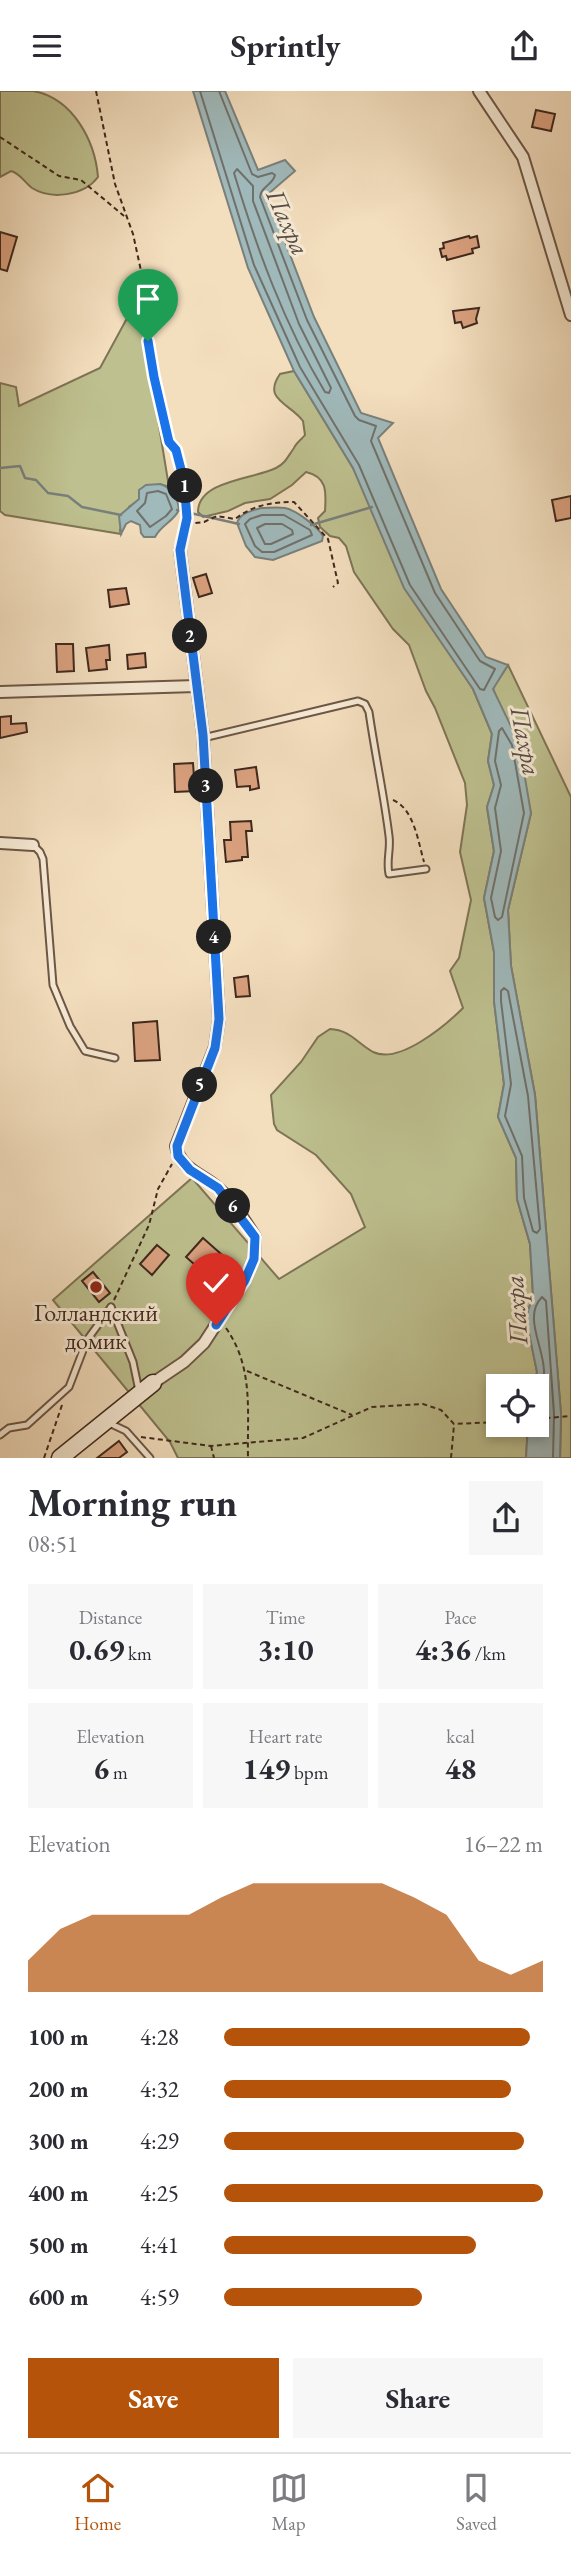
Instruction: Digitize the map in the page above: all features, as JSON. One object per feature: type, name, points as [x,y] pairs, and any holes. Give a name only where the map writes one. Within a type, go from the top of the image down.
[{"type":"street","points":[[479,91],[523,157],[571,316]]},
{"type":"street","points":[[60,1458],[153,1383],[184,1362],[204,1343],[250,1270],[254,1259],[255,1237],[218,1188],[190,1170],[178,1156],[177,1146],[215,1048],[219,1019],[203,738],[180,550]]},
{"type":"street","points":[[0,692],[197,686]]},
{"type":"street","points":[[0,843],[33,845]]},
{"type":"lane","points":[[203,738],[358,701],[365,704],[369,712],[384,797],[391,848],[387,865],[389,874],[426,869]]},
{"type":"lane","points":[[33,845],[43,859],[53,985],[70,1026],[86,1051],[115,1059]]},
{"type":"lane","points":[[0,1435],[9,1428],[27,1425],[69,1387],[87,1340],[111,1307]]},
{"type":"lane","points":[[111,1307],[133,1362],[139,1394]]},
{"type":"lane","points":[[106,1422],[127,1431],[150,1458]]},
{"type":"path","points":[[96,91],[115,184],[133,234],[150,311],[148,341],[154,377],[169,442],[176,450],[184,481],[187,518],[180,550]]},
{"type":"path","points":[[0,137],[59,176],[81,180],[125,216]]},
{"type":"path","points":[[186,524],[204,522],[217,516],[235,519],[247,509],[274,502],[294,502],[307,513],[328,539],[338,583],[333,587]]},
{"type":"path","points":[[384,797],[401,804],[410,818],[426,869]]},
{"type":"path","points":[[111,1307],[149,1225],[158,1189],[178,1156]]},
{"type":"path","points":[[220,1319],[238,1345],[246,1370],[248,1458]]},
{"type":"path","points":[[246,1370],[353,1415]]},
{"type":"path","points":[[44,1458],[69,1387]]},
{"type":"path","points":[[127,1431],[148,1439],[211,1446],[248,1444],[303,1438],[372,1407],[422,1404],[442,1410],[454,1424],[486,1423]]},
{"type":"path","points":[[549,1418],[571,1416]]},
{"type":"path","points":[[451,1458],[454,1424]]},
{"type":"path","points":[[211,1446],[214,1458]]},
{"type":"green space","points":[[0,91],[33,91],[60,102],[87,136],[98,177],[76,192],[58,195],[32,188],[11,171],[0,177]]},
{"type":"green space","points":[[138,298],[169,487],[160,484],[139,494],[140,499],[129,507],[121,534],[5,515],[0,511],[0,383],[16,387],[19,406],[100,368]]},
{"type":"green space","points":[[294,371],[353,468],[444,645],[473,689],[492,734],[488,761],[494,785],[487,807],[494,851],[484,898],[494,952],[494,1001],[504,1084],[498,1117],[516,1158],[517,1199],[530,1244],[533,1295],[526,1318],[537,1372],[486,1374],[486,1437],[527,1437],[526,1458],[178,1458],[170,1442],[53,1300],[192,1178],[279,1279],[365,1227],[351,1194],[316,1155],[277,1130],[271,1095],[301,1062],[318,1037],[330,1029],[348,1034],[373,1052],[384,1055],[396,1053],[421,1041],[463,1008],[450,971],[459,958],[471,900],[460,852],[467,805],[465,783],[409,645],[393,629],[354,572],[346,546],[339,538],[330,536],[320,527],[318,518],[325,511],[322,482],[306,472],[270,499],[245,503],[228,511],[203,517],[198,512],[200,501],[217,487],[267,472],[285,462],[305,435],[303,421],[276,396],[275,383],[280,374]]},
{"type":"green space","points":[[508,665],[571,797],[571,1458],[560,1458],[561,1414],[535,1095],[511,966],[508,910],[531,813],[493,688]]},
{"type":"water","points":[[193,91],[225,91],[258,170],[285,160],[295,171],[267,195],[314,317],[361,413],[393,423],[378,438],[441,589],[486,657],[508,665],[493,689],[519,743],[531,813],[508,910],[511,966],[535,1095],[561,1414],[560,1458],[526,1458],[527,1437],[549,1437],[549,1374],[537,1374],[526,1318],[533,1295],[530,1244],[517,1199],[516,1158],[498,1117],[504,1084],[494,1001],[494,952],[484,898],[494,851],[487,807],[494,785],[488,761],[492,734],[473,689],[404,588],[353,468],[294,371],[248,268]]},
{"type":"water","points":[[160,484],[176,497],[179,510],[176,514],[155,537],[144,537],[140,525],[131,521],[126,524],[121,534],[119,516],[139,499],[139,490],[146,485]]},
{"type":"water","points":[[261,508],[285,508],[295,512],[316,528],[323,536],[322,541],[273,560],[255,557],[246,546],[237,523],[243,515]]},
{"type":"building","points":[[536,110],[555,114],[551,131],[532,127]]},
{"type":"building","points":[[0,232],[17,237],[7,271],[0,269]]},
{"type":"building","points":[[477,236],[479,247],[472,249],[473,253],[447,260],[446,256],[442,257],[440,249],[444,248],[443,243]]},
{"type":"building","points":[[479,308],[477,323],[463,328],[461,322],[455,323],[453,311]]},
{"type":"building","points":[[571,496],[571,518],[556,521],[552,500]]},
{"type":"building","points":[[206,574],[212,593],[199,597],[193,578]]},
{"type":"building","points":[[126,588],[129,604],[110,607],[108,590]]},
{"type":"building","points":[[56,644],[73,644],[74,671],[57,672]]},
{"type":"building","points":[[109,645],[110,660],[106,660],[107,669],[89,671],[86,648]]},
{"type":"building","points":[[145,653],[146,667],[128,669],[127,655]]},
{"type":"building","points":[[11,716],[11,724],[26,723],[27,732],[0,738],[0,717]]},
{"type":"building","points":[[193,763],[195,791],[175,792],[174,764]]},
{"type":"building","points":[[256,767],[259,788],[250,790],[250,786],[237,787],[235,770]]},
{"type":"building","points":[[251,821],[252,831],[246,831],[248,857],[226,862],[224,840],[231,840],[230,822]]},
{"type":"building","points":[[248,976],[250,996],[236,997],[234,978]]},
{"type":"building","points":[[157,1021],[160,1060],[135,1061],[133,1023]]},
{"type":"building","points":[[203,1238],[238,1269],[221,1288],[186,1257]]},
{"type":"building","points":[[157,1245],[169,1255],[152,1275],[140,1264]]},
{"type":"building","name":"Голландский домик","points":[[93,1272],[110,1293],[99,1302],[82,1281]]},
{"type":"building","points":[[119,1441],[127,1452],[119,1458],[97,1458]]},
{"type":"waterway","points":[[0,468],[20,466],[25,478],[36,480],[48,493],[68,496],[82,507],[121,515]]},
{"type":"waterway","points":[[311,525],[372,507]]},
{"type":"waterway","points":[[177,510],[239,524]]},
{"type":"place","name":"Голландский домик","points":[[96,1287]]},
{"type":"route","points":[[148,341],[169,442],[176,450],[184,481],[187,518],[180,550],[203,735],[219,1019],[215,1048],[177,1146],[178,1156],[190,1170],[218,1188],[255,1237],[254,1259],[245,1280],[216,1325]]},
{"type":"water label","name":"Пахра","points":[[288,222]]},
{"type":"water label","name":"Пахра","points":[[526,741]]},
{"type":"water label","name":"Пахра","points":[[516,1310]]}]
